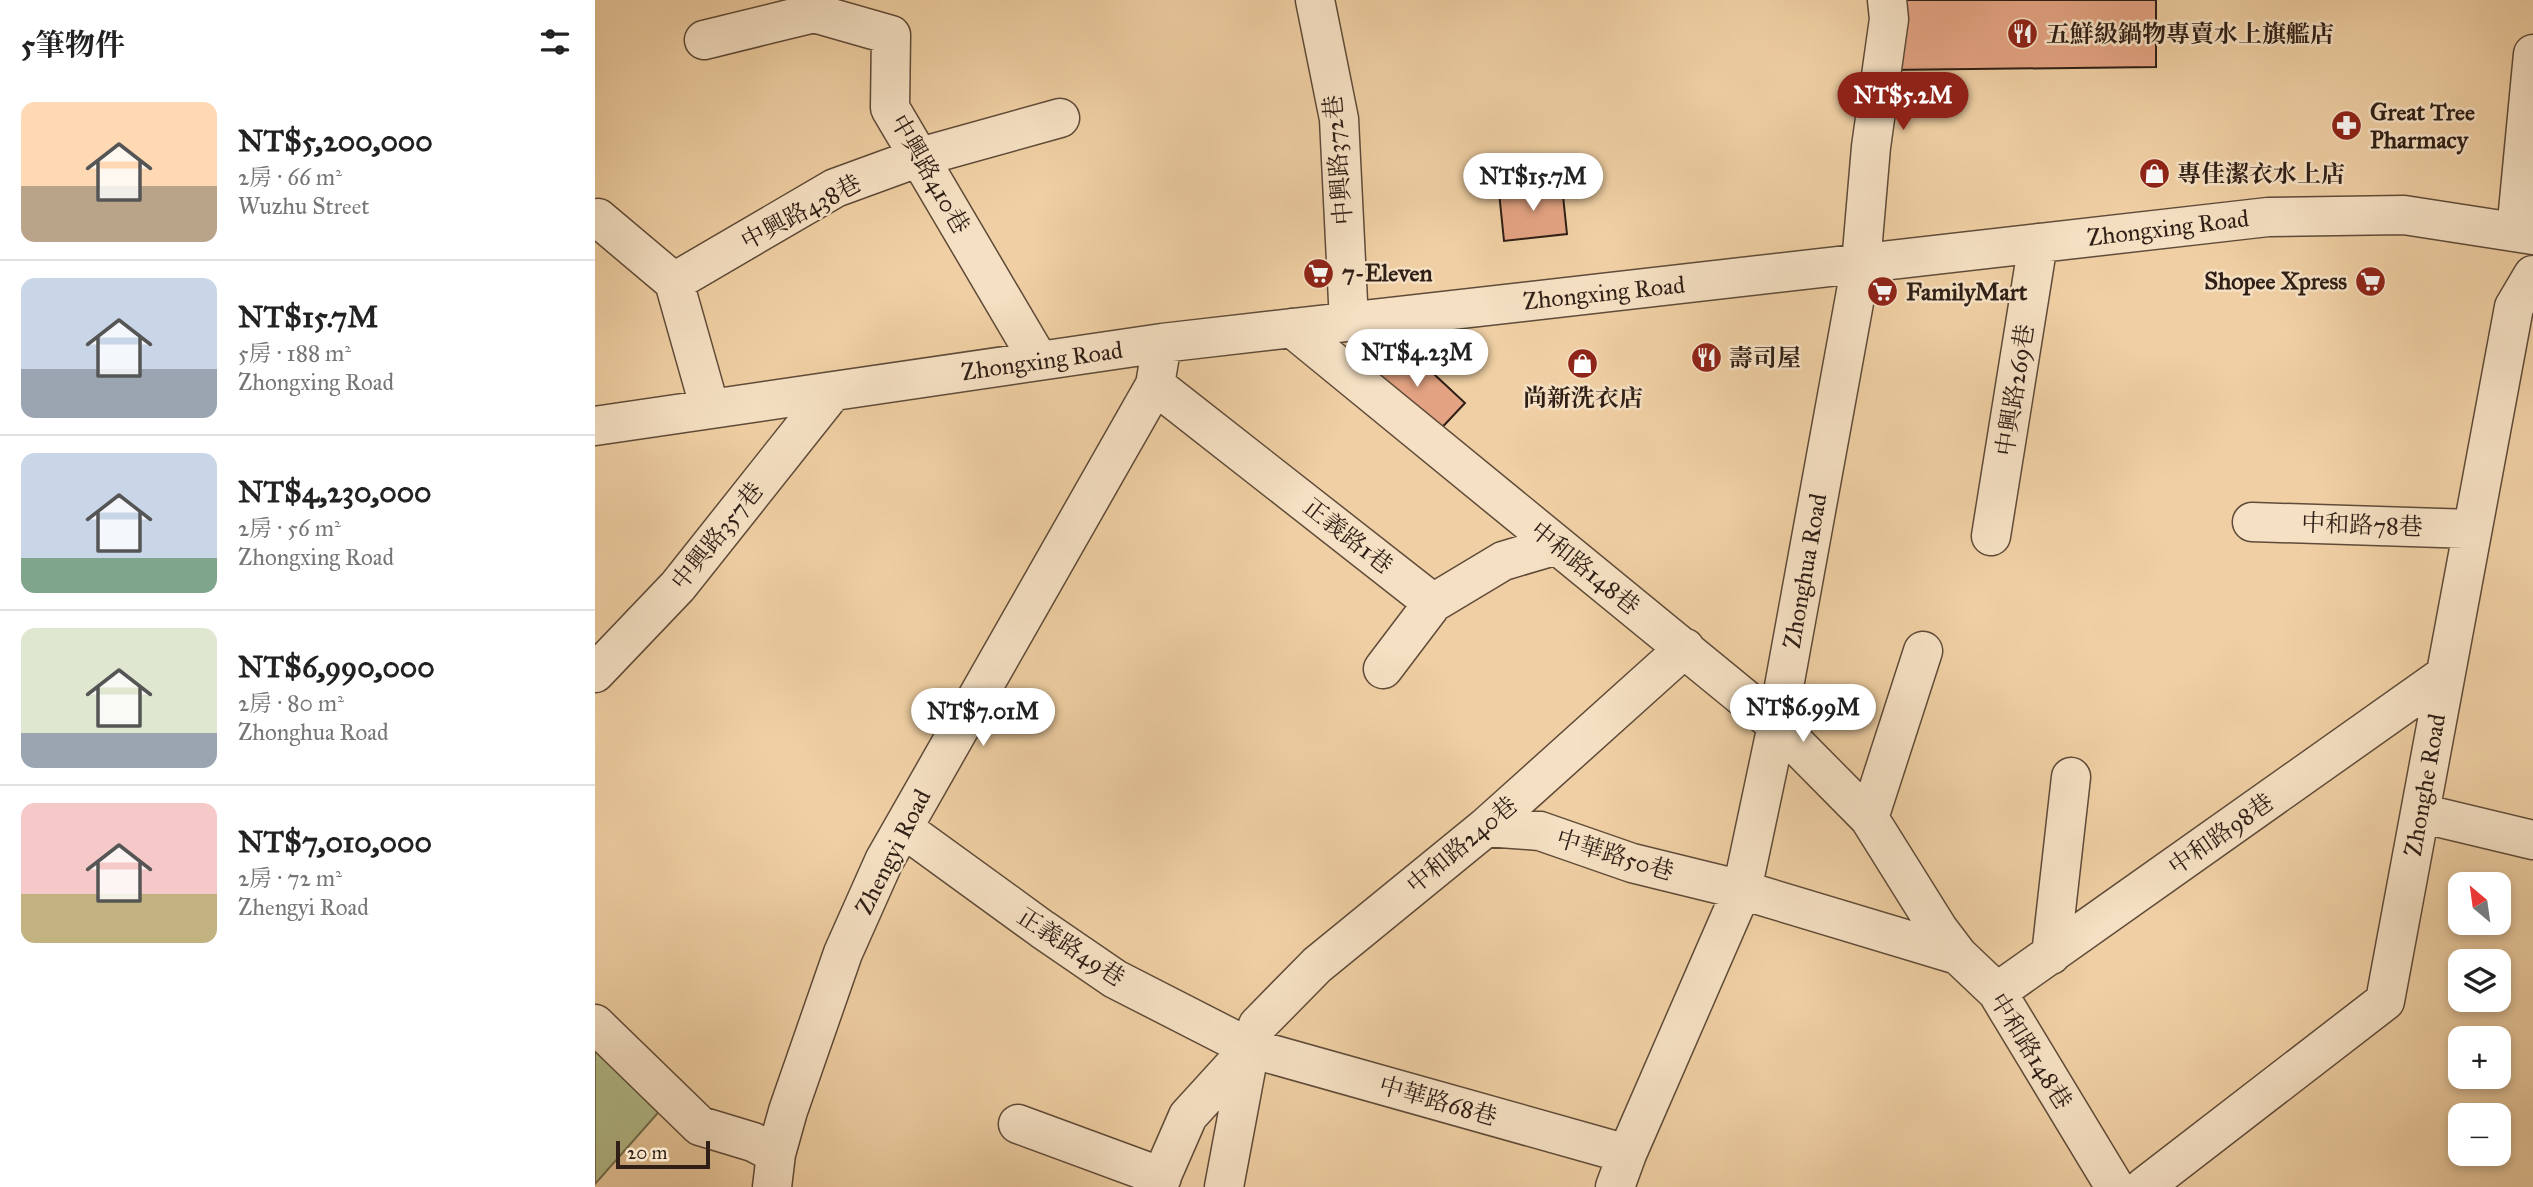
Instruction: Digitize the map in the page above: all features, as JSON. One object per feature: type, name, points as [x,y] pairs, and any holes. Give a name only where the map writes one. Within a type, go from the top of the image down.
[{"type":"street","name":"中興路372巷","points":[[1315,0],[1339,119],[1349,322]]},
{"type":"street","name":"Zhonghua Road","points":[[1621,1171],[1742,890],[1777,725],[1861,264],[1871,147],[1889,19],[1888,0]]},
{"type":"street","name":"中興路410巷","points":[[704,40],[814,13],[891,35],[890,108],[1038,361]]},
{"type":"street","points":[[2524,233],[2533,54]]},
{"type":"street","name":"中興路438巷","points":[[674,282],[835,188],[920,157],[1059,118]]},
{"type":"street","name":"Zhongxing Road","points":[[595,426],[1162,343],[2268,217],[2404,215],[2524,233]]},
{"type":"street","points":[[595,220],[598,218],[674,282],[710,409]]},
{"type":"street","name":"中興路269巷","points":[[1991,536],[2038,243]]},
{"type":"street","name":"Zhonghe Road","points":[[2144,1187],[2385,1001],[2514,307],[2533,275]]},
{"type":"street","name":"中和路148巷","points":[[1292,328],[1777,725],[1869,818],[1958,955],[1997,992],[2115,1187]]},
{"type":"street","name":"Zhengyi Road","points":[[774,1171],[788,1111],[843,953],[884,861],[1155,385],[1162,343]]},
{"type":"street","name":"正義路1巷","points":[[1155,385],[1433,603]]},
{"type":"street","name":"中興路357巷","points":[[595,673],[678,586],[832,392]]},
{"type":"street","name":"中和路78巷","points":[[2252,522],[2472,529]]},
{"type":"street","points":[[1383,669],[1433,603],[1503,561],[1556,545]]},
{"type":"street","name":"中和路240巷","points":[[1224,1187],[1250,1048],[1258,1026],[1317,965],[1486,827],[1685,648]]},
{"type":"street","points":[[1869,818],[1923,651]]},
{"type":"street","name":"中和路98巷","points":[[1997,992],[2445,675]]},
{"type":"street","points":[[2051,955],[2071,777]]},
{"type":"street","points":[[2420,813],[2532,841]]},
{"type":"street","name":"中華路50巷","points":[[1486,827],[1541,831],[1632,863],[1742,890],[1958,955]]},
{"type":"street","name":"正義路49巷","points":[[902,828],[1115,979],[1250,1048]]},
{"type":"street","points":[[595,1024],[700,1126],[753,1142],[774,1171]]},
{"type":"street","name":"中和路240巷","points":[[1159,1182],[1188,1116],[1250,1048]]},
{"type":"street","name":"中華路68巷","points":[[1250,1048],[1621,1171]]},
{"type":"street","points":[[1018,1124],[1159,1182]]},
{"type":"green space","points":[[595,1034],[664,1106],[595,1184]]},
{"type":"building","name":"五鮮級鍋物專賣水上旗艦店","points":[[1889,0],[2156,0],[2156,67],[1889,70]]},
{"type":"building","points":[[1562,186],[1567,234],[1504,241],[1499,192]]},
{"type":"building","points":[[1389,347],[1400,357],[1407,349],[1465,403],[1434,436],[1374,379],[1379,373],[1371,366]]},
{"type":"place","name":"五鮮級鍋物專賣水上旗艦店","points":[[2023,34]]},
{"type":"place","name":"Great Tree Pharmacy","points":[[2347,126]]},
{"type":"place","name":"專佳潔衣水上店","points":[[2154,174]]},
{"type":"place","name":"7-Eleven","points":[[1319,273]]},
{"type":"place","name":"Shopee Xpress","points":[[2370,281]]},
{"type":"place","name":"FamilyMart","points":[[1883,292]]},
{"type":"place","name":"壽司屋","points":[[1706,358]]},
{"type":"place","name":"尚新洗衣店","points":[[1583,364]]}]
